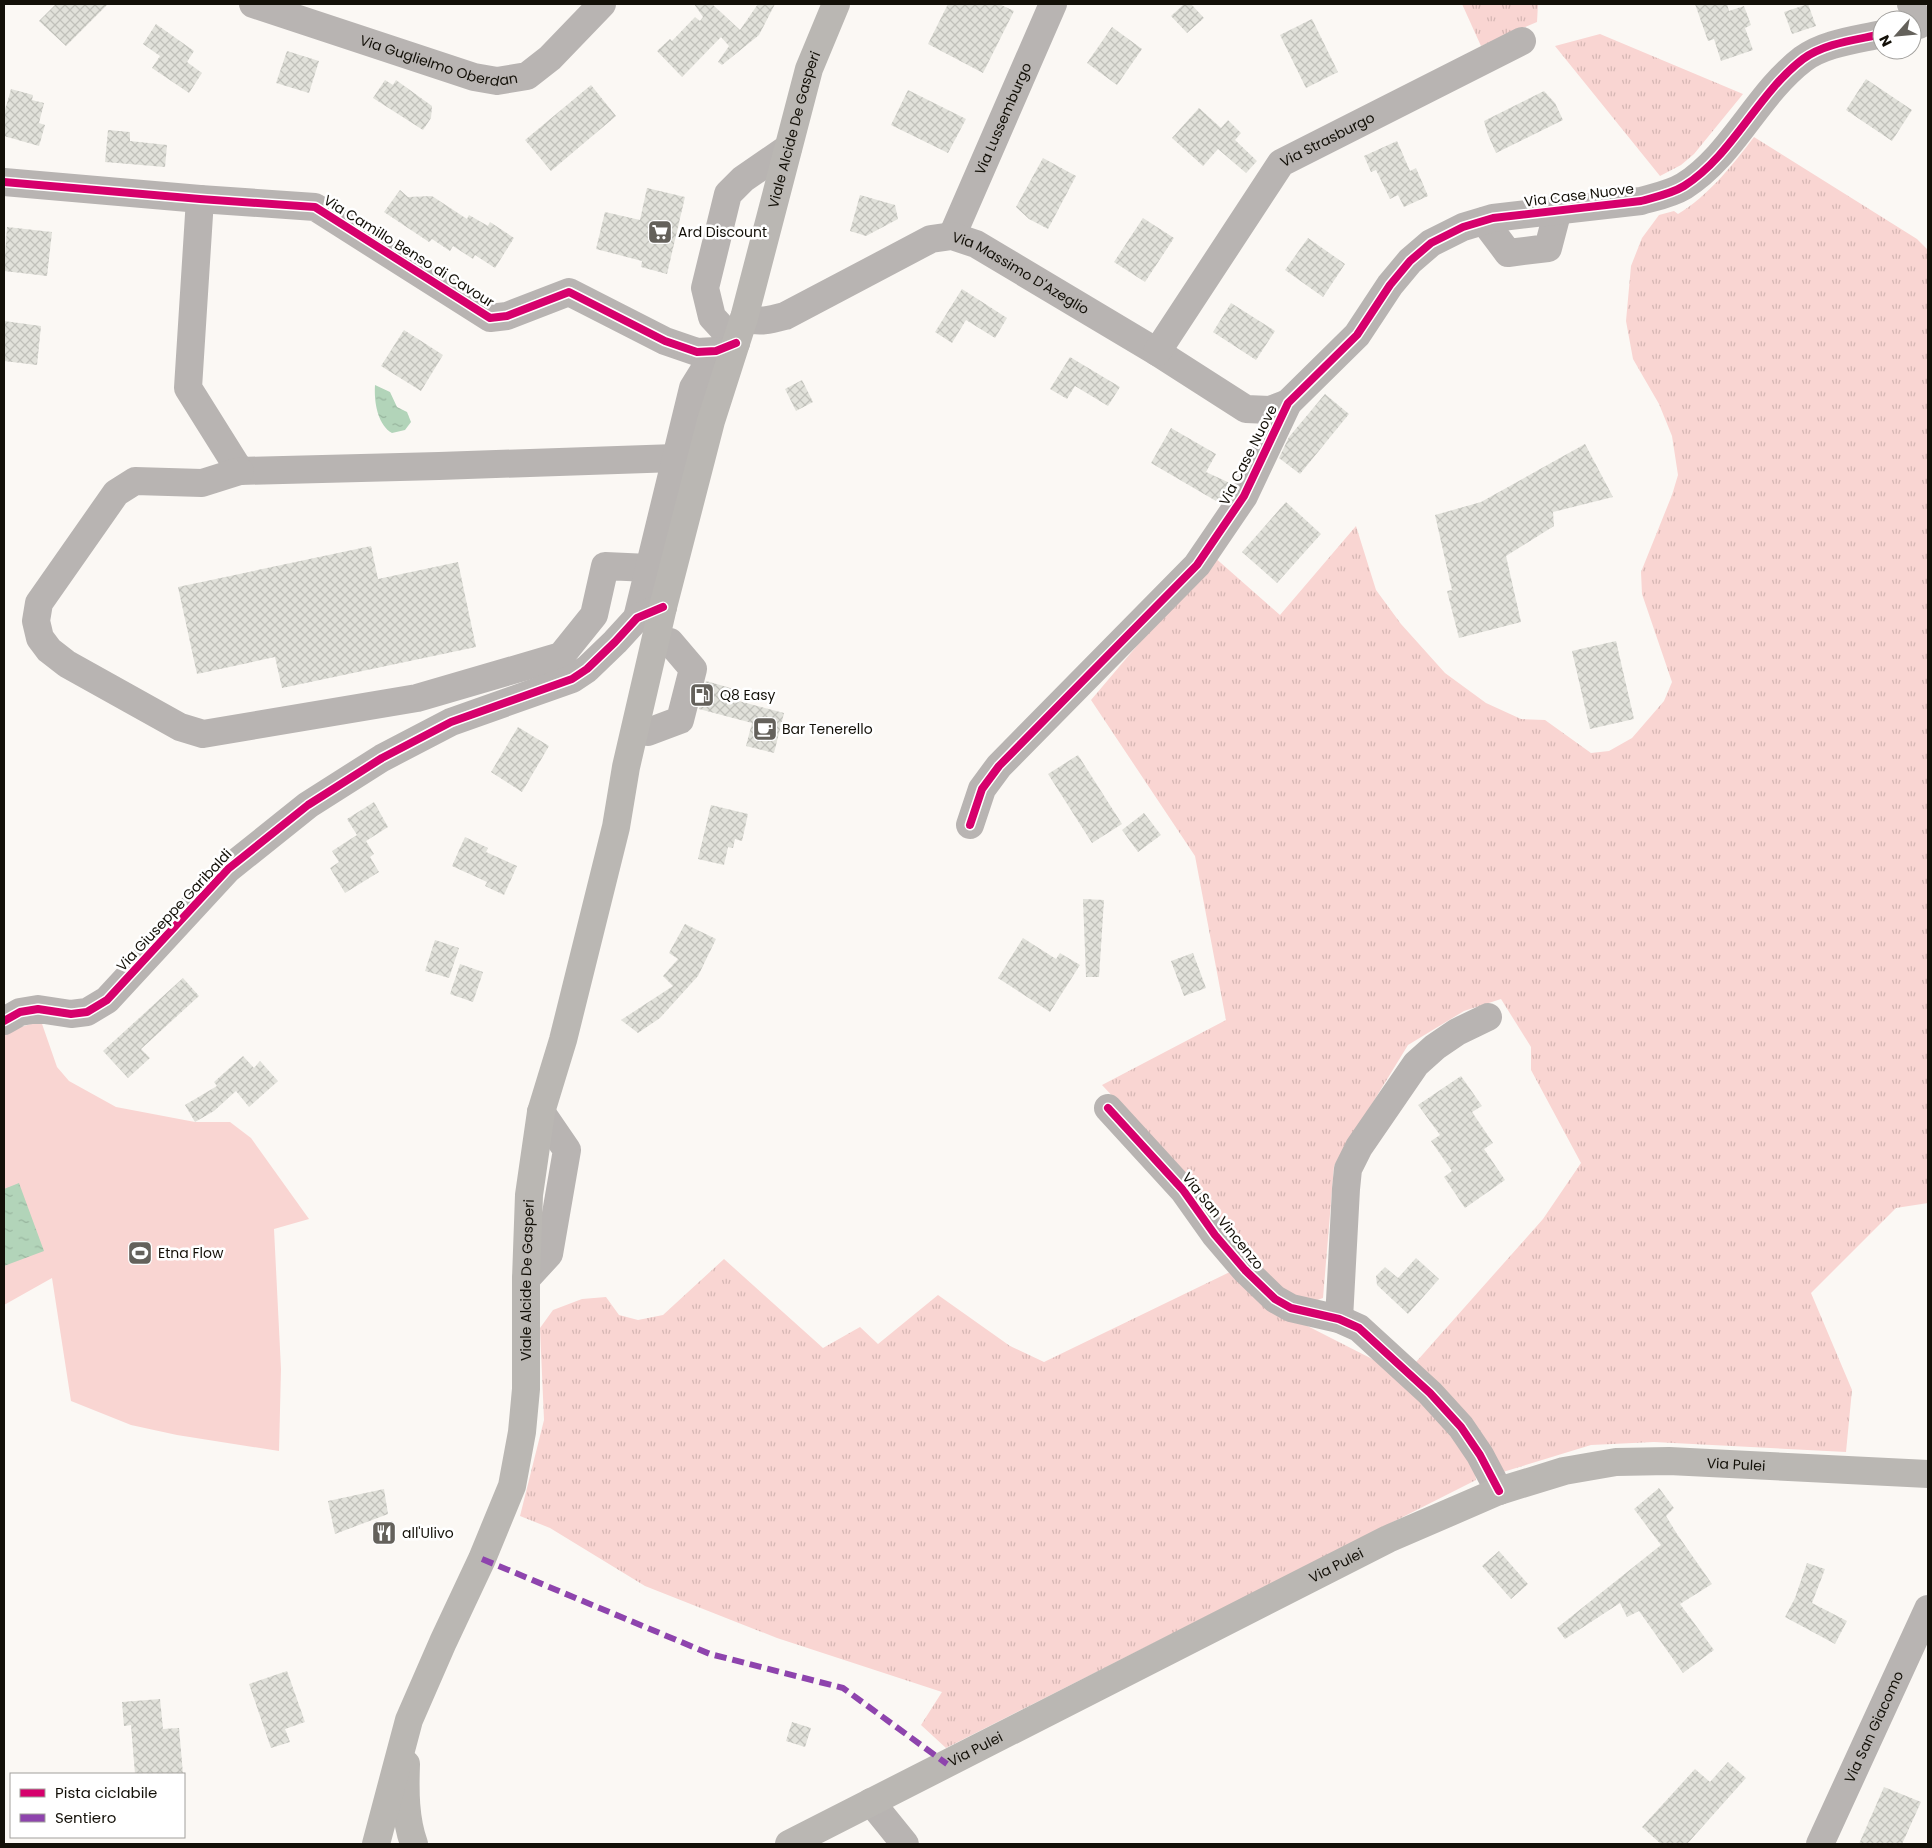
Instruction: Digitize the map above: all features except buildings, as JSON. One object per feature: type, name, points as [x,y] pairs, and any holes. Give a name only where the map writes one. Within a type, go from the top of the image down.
[{"type":"main road","name":"Viale Alcide De Gasperi","points":[[729,351],[744,318],[809,69],[836,4]]},
{"type":"main road","points":[[616,827],[626,767],[663,607],[729,351]]},
{"type":"main road","points":[[616,827],[638,771],[724,426],[729,351]]},
{"type":"main road","name":"Viale Alcide De Gasperi","points":[[409,1720],[482,1559],[512,1486],[522,1432],[526,1389],[526,1279],[529,1196],[541,1112],[563,1040],[616,827]]},
{"type":"main road","name":"Via Pulei","points":[[789,1844],[1388,1539],[1500,1492],[1564,1471],[1616,1462],[1670,1462],[1928,1474]]},
{"type":"main road","points":[[376,1844],[409,1720]]},
{"type":"main road","points":[[409,1720],[405,1788],[410,1832],[414,1844]]},
{"type":"street","name":"Via Guglielmo Oberdan","points":[[253,4],[474,77],[497,80],[527,76],[550,58],[602,4]]},
{"type":"street","name":"Via Lussemburgo","points":[[952,236],[1054,4]]},
{"type":"street","name":"Via Case Nuove","points":[[970,825],[982,789],[999,766],[1197,566],[1244,496],[1288,403],[1357,335],[1390,285],[1410,261],[1431,243],[1463,227],[1493,218],[1641,200],[1663,195],[1683,187],[1706,170],[1786,74],[1804,58],[1827,47],[1872,36]]},
{"type":"street","name":"Via Strasburgo","points":[[1157,352],[1281,163],[1522,41]]},
{"type":"street","points":[[729,351],[712,318],[705,288],[728,194],[743,179],[788,148]]},
{"type":"street","name":"Via Camillo Benso di Cavour","points":[[4,182],[200,199],[315,206],[490,318],[507,316],[568,292],[665,341]]},
{"type":"street","points":[[200,199],[188,388],[240,471]]},
{"type":"street","points":[[1484,221],[1508,254],[1548,248],[1558,210]]},
{"type":"street","name":"Via Massimo D'Azeglio","points":[[744,318],[766,321],[785,316],[931,239],[952,236],[976,244],[1157,352],[1246,409],[1270,410],[1288,403]]},
{"type":"street","points":[[637,618],[693,388],[729,351],[750,341],[785,316]]},
{"type":"street","points":[[665,341],[697,352],[729,351]]},
{"type":"street","points":[[665,341],[680,359],[693,388]]},
{"type":"street","points":[[649,568],[605,566],[594,615],[560,656],[417,698],[203,734],[180,727],[67,664],[49,650],[40,638],[36,621],[39,603],[116,493],[136,481],[202,484],[240,471],[676,458]]},
{"type":"street","name":"Via Giuseppe Garibaldi","points":[[4,1021],[20,1012],[38,1009],[71,1014],[87,1012],[107,1000],[243,854],[308,805],[382,758],[451,722],[572,680],[587,669],[637,618],[663,607]]},
{"type":"street","points":[[1340,1319],[1348,1169],[1359,1147],[1416,1064],[1435,1047],[1457,1032],[1488,1017]]},
{"type":"street","name":"Via San Vincenzo","points":[[1108,1108],[1183,1190],[1215,1235],[1245,1270],[1275,1299],[1291,1308],[1340,1319],[1359,1328],[1430,1393],[1460,1427],[1475,1448],[1500,1492]]},
{"type":"street","name":"Via San Giacomo","points":[[1827,1841],[1928,1609]]},
{"type":"street","points":[[871,1802],[904,1844]]},
{"type":"green space","points":[[1462,4],[1538,4],[1537,22],[1481,46]]},
{"type":"green space","points":[[1600,34],[1743,94],[1694,154],[1681,165],[1660,176],[1555,46]]},
{"type":"green space","points":[[1754,137],[1917,239],[1928,250],[1928,1203],[1896,1208],[1811,1293],[1852,1390],[1846,1452],[1654,1442],[1591,1445],[1503,1472],[1416,1362],[1543,1219],[1581,1163],[1531,1070],[1531,1047],[1501,999],[1464,1011],[1408,1045],[1334,1166],[1323,1298],[1306,1304],[1285,1293],[1242,1249],[1194,1183],[1102,1085],[1226,1020],[1195,856],[1091,700],[1213,556],[1280,615],[1356,526],[1376,590],[1401,624],[1445,673],[1486,703],[1521,719],[1545,720],[1591,753],[1609,751],[1632,738],[1664,701],[1672,682],[1642,594],[1641,572],[1672,495],[1678,475],[1672,436],[1659,404],[1633,359],[1626,321],[1631,266],[1642,238],[1659,215],[1674,211],[1678,214],[1689,207],[1728,169]]},
{"type":"green space","name":"Etna Flow","points":[[41,1021],[57,1067],[69,1081],[116,1107],[195,1122],[230,1122],[251,1138],[309,1219],[274,1229],[281,1369],[279,1451],[177,1435],[131,1425],[71,1401],[52,1278],[4,1305],[4,1032]]},
{"type":"green space","points":[[724,1259],[823,1348],[860,1327],[878,1344],[938,1295],[1010,1346],[1044,1362],[1234,1270],[1276,1310],[1386,1366],[1456,1433],[1474,1462],[1476,1480],[946,1748],[921,1725],[942,1692],[777,1638],[645,1586],[550,1528],[520,1516],[544,1420],[540,1328],[553,1310],[582,1299],[606,1297],[619,1315],[638,1320],[663,1315]]},
{"type":"water","points":[[375,385],[390,392],[397,407],[407,412],[411,422],[405,430],[392,433],[383,424],[376,405]]},
{"type":"water","points":[[19,1183],[44,1251],[4,1266],[4,1189]]},
{"type":"marked path","points":[[482,1559],[710,1654],[843,1688],[947,1764]]},
{"type":"cycle path","points":[[970,825],[982,789],[999,766],[1197,565],[1244,496],[1288,403],[1357,335],[1390,285],[1410,261],[1431,243],[1463,227],[1493,218],[1641,201],[1679,189],[1701,173],[1717,158],[1772,89],[1803,59],[1821,49],[1872,36]]},
{"type":"cycle path","points":[[4,182],[315,207],[490,318],[507,316],[569,292],[665,341],[697,352],[716,351],[736,343]]},
{"type":"cycle path","points":[[4,1021],[20,1012],[38,1009],[71,1014],[87,1012],[107,1000],[228,869],[308,805],[382,758],[451,722],[572,679],[587,669],[637,618],[663,607]]},
{"type":"cycle path","points":[[1108,1108],[1183,1190],[1215,1235],[1245,1270],[1275,1299],[1291,1308],[1339,1319],[1359,1328],[1430,1393],[1461,1427],[1480,1455],[1499,1491]]},
{"type":"place","name":"Ard Discount","points":[[660,232]]},
{"type":"place","name":"Q8 Easy","points":[[702,695]]},
{"type":"place","name":"Bar Tenerello","points":[[765,729]]},
{"type":"place","name":"Etna Flow","points":[[140,1253]]},
{"type":"place","name":"all'Ulivo","points":[[384,1533]]}]
